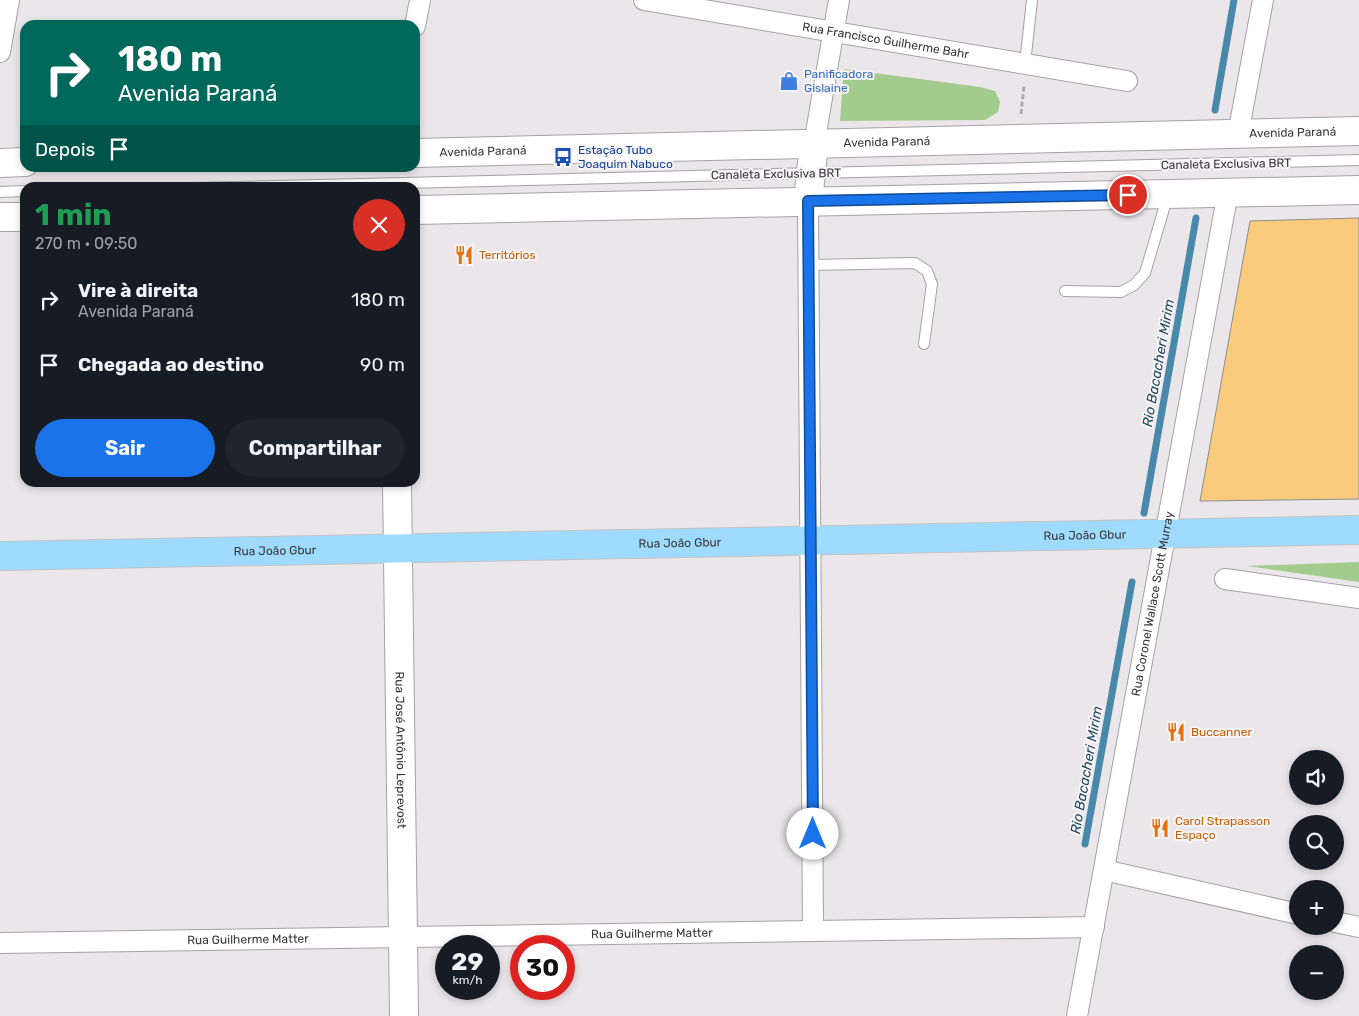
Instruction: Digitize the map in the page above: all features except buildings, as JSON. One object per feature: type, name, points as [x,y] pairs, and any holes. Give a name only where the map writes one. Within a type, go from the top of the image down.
[{"type":"main road","name":"Rua João Gbur","points":[[0,556],[1359,530]]},
{"type":"street","points":[[0,52],[9,0]]},
{"type":"street","points":[[416,20],[420,0]]},
{"type":"street","name":"Rua Francisco Guilherme Bahr","points":[[644,0],[1127,81]]},
{"type":"street","points":[[813,931],[808,201],[814,144],[839,0]]},
{"type":"street","points":[[1238,134],[1263,0]]},
{"type":"street","name":"Avenida Paraná","points":[[420,153],[1359,131]]},
{"type":"street","points":[[0,163],[20,162]]},
{"type":"street","points":[[420,210],[1359,190]]},
{"type":"street","name":"Rua Coronel Wallace Scott Murray","points":[[1077,1016],[1228,192]]},
{"type":"street","points":[[0,217],[20,217]]},
{"type":"street","name":"Rua José Antônio Leprevost","points":[[397,487],[404,1016]]},
{"type":"street","points":[[1224,579],[1359,598]]},
{"type":"street","points":[[1104,870],[1289,912]]},
{"type":"street","points":[[1344,924],[1359,927]]},
{"type":"street","name":"Rua Guilherme Matter","points":[[0,943],[1094,927]]},
{"type":"lane","points":[[1025,64],[1032,0]]},
{"type":"lane","name":"Canaleta Exclusiva BRT","points":[[420,183],[1359,160]]},
{"type":"lane","points":[[0,192],[20,192]]},
{"type":"lane","points":[[1064,291],[1121,292],[1134,285],[1145,273],[1168,194]]},
{"type":"lane","points":[[809,265],[915,262],[927,270],[932,284],[924,344]]},
{"type":"path","points":[[1019,140],[1025,64]]},
{"type":"green space","points":[[844,69],[980,87],[995,91],[1000,102],[998,112],[985,120],[840,121]]},
{"type":"green space","points":[[1359,562],[1359,582],[1247,566]]},
{"type":"waterway","name":"Rio Bacacheri Mirim","points":[[1215,110],[1234,0]]},
{"type":"waterway","name":"Rio Bacacheri Mirim","points":[[1144,513],[1196,218]]},
{"type":"waterway","name":"Rio Bacacheri Mirim","points":[[1085,844],[1132,582]]},
{"type":"place","name":"Panificadora Gislaine","points":[[789,81]]},
{"type":"place","name":"Estação Tubo Joaquim Nabuco","points":[[563,157]]},
{"type":"place","name":"Territórios","points":[[464,255]]},
{"type":"place","name":"Buccanner","points":[[1176,732]]},
{"type":"place","name":"Carol Strapasson Espaço","points":[[1160,828]]},
{"type":"route","points":[[813,834],[808,201],[1128,195]]}]
